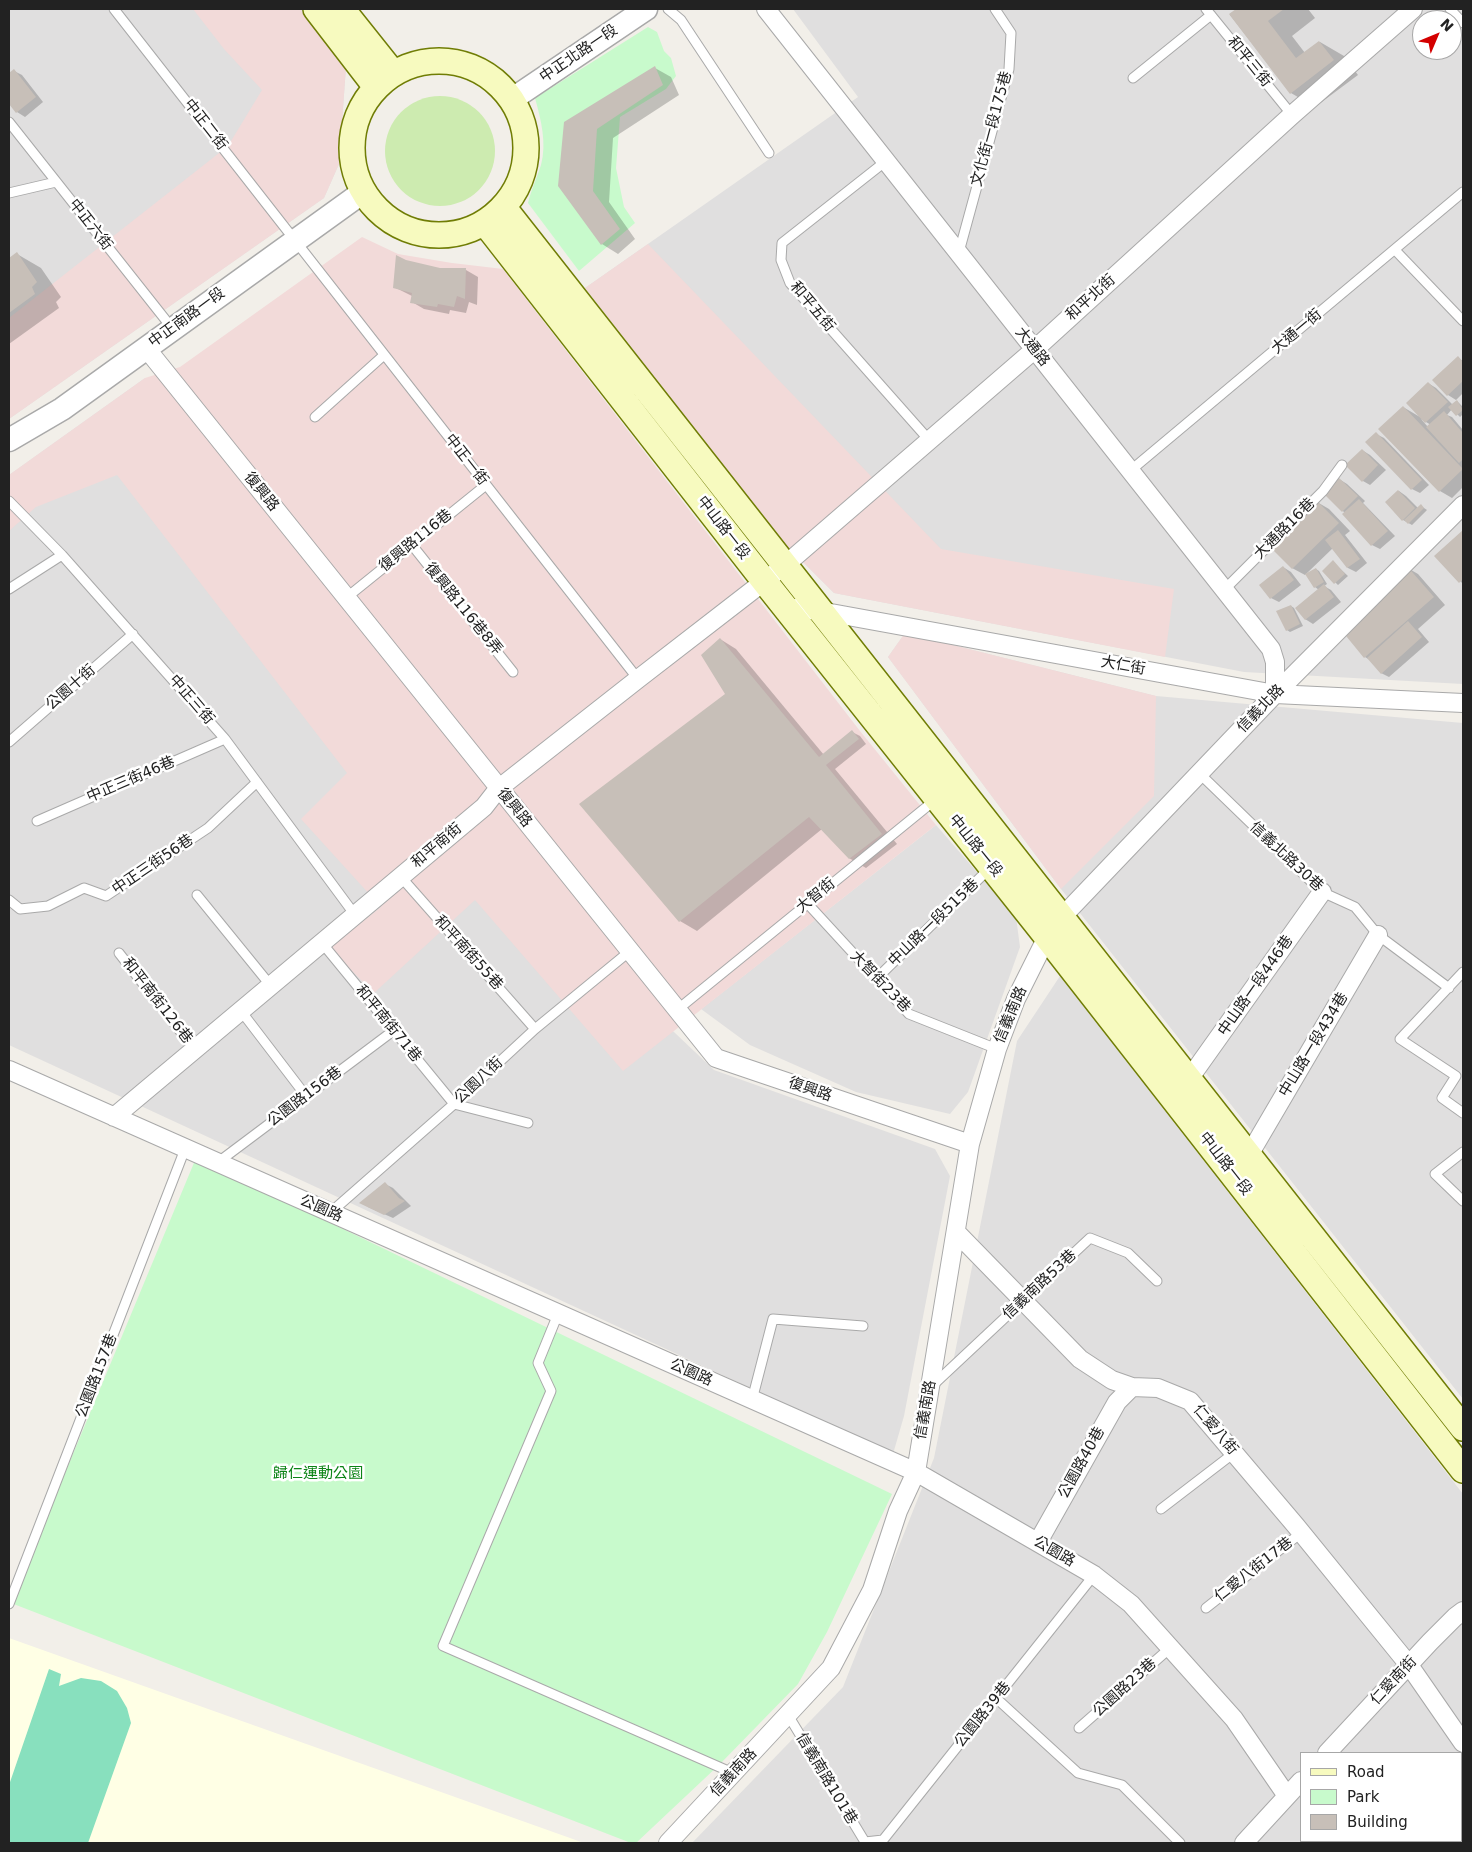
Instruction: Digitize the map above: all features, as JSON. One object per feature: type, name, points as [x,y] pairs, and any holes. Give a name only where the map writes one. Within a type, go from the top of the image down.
[{"type":"main road","points":[[316,9],[384,80]]},
{"type":"main road","points":[[342,9],[384,80]]},
{"type":"main road","points":[[434,61],[449,62],[464,65],[490,78],[511,100],[517,110],[524,132],[526,156],[521,178],[494,216],[467,232],[447,236],[427,235],[408,230],[390,221],[375,208],[363,192],[355,175],[352,137],[356,119],[364,101],[384,80],[406,67],[434,61]]},
{"type":"main road","name":"中山路一段","points":[[494,216],[820,611],[946,791],[991,867],[1047,936],[1463,1470]]},
{"type":"main road","name":"中山路一段","points":[[494,216],[785,607],[946,791],[1062,917],[1462,1421]]},
{"type":"street","name":"中正北路一段","points":[[511,100],[646,9]]},
{"type":"street","name":"大通路","points":[[766,9],[1271,650],[1275,662],[1275,694]]},
{"type":"street","name":"和平北街","points":[[765,582],[1034,350],[1292,114],[1413,9]]},
{"type":"street","name":"中正南路一段","points":[[9,440],[62,409],[363,192]]},
{"type":"street","name":"復興路","points":[[146,348],[716,1058],[970,1144]]},
{"type":"street","name":"信義北路","points":[[1062,917],[1275,694],[1463,505]]},
{"type":"street","name":"和平南街","points":[[114,1117],[484,807],[498,788],[765,582]]},
{"type":"street","name":"大仁街","points":[[785,607],[820,611],[1275,694],[1463,703]]},
{"type":"street","name":"中山路一段446巷","points":[[1189,1079],[1322,892]]},
{"type":"street","name":"信義南路","points":[[668,1843],[831,1668],[872,1590],[898,1511],[916,1472],[957,1233],[970,1144],[997,1049],[1016,999],[1047,936],[1062,917]]},
{"type":"street","name":"中山路一段434巷","points":[[1249,1155],[1378,935]]},
{"type":"street","name":"公園路","points":[[9,1070],[916,1472],[1094,1575],[1131,1604],[1234,1719],[1287,1796]]},
{"type":"street","name":"仁愛八街","points":[[957,1233],[1080,1360],[1112,1380],[1132,1387],[1158,1388],[1190,1401],[1302,1532],[1409,1665],[1463,1744]]},
{"type":"street","name":"公園路40巷","points":[[1038,1542],[1117,1402],[1132,1387]]},
{"type":"street","name":"仁愛南街","points":[[1328,1752],[1409,1665],[1463,1611]]},
{"type":"street","points":[[1244,1843],[1300,1782]]},
{"type":"lane","name":"中正二街","points":[[114,9],[295,240]]},
{"type":"lane","points":[[668,9],[681,20],[769,153]]},
{"type":"lane","name":"文化街一段175巷","points":[[959,252],[1009,69],[1011,33],[995,9]]},
{"type":"lane","points":[[1450,9],[1463,23]]},
{"type":"lane","points":[[1133,78],[1208,12]]},
{"type":"lane","name":"和平三街","points":[[1208,12],[1292,114]]},
{"type":"lane","name":"中正六街","points":[[9,122],[172,328]]},
{"type":"lane","name":"和平五街","points":[[886,161],[782,243],[780,260],[790,283],[929,440]]},
{"type":"lane","points":[[9,193],[56,182]]},
{"type":"lane","name":"大通一街","points":[[1130,471],[1463,192]]},
{"type":"lane","name":"中正一街","points":[[295,240],[638,679]]},
{"type":"lane","points":[[1395,250],[1463,321]]},
{"type":"lane","points":[[315,417],[384,354]]},
{"type":"lane","name":"大通路16巷","points":[[1224,590],[1323,491],[1342,465]]},
{"type":"lane","name":"復興路116巷","points":[[346,598],[486,485]]},
{"type":"lane","name":"中正三街","points":[[9,502],[62,554],[226,739],[355,916]]},
{"type":"lane","name":"復興路116巷8弄","points":[[412,545],[513,672]]},
{"type":"lane","points":[[9,589],[62,554]]},
{"type":"lane","name":"公園十街","points":[[9,742],[133,634]]},
{"type":"lane","name":"中正三街46巷","points":[[37,821],[226,739]]},
{"type":"lane","name":"信義北路30巷","points":[[1199,774],[1322,892],[1355,907],[1378,935],[1449,988]]},
{"type":"lane","name":"中正三街56巷","points":[[9,900],[20,909],[48,906],[84,888],[106,896],[208,828],[256,782]]},
{"type":"lane","name":"大智街","points":[[677,1010],[946,791]]},
{"type":"lane","name":"中山路一段515巷","points":[[876,979],[991,867]]},
{"type":"lane","name":"和平南街55巷","points":[[400,877],[535,1029]]},
{"type":"lane","points":[[197,895],[271,986]]},
{"type":"lane","name":"大智街23巷","points":[[807,904],[909,1014],[997,1049]]},
{"type":"lane","name":"和平南街71巷","points":[[322,943],[454,1104]]},
{"type":"lane","name":"公園八街","points":[[330,1213],[454,1104],[535,1029],[630,951]]},
{"type":"lane","name":"和平南街126巷","points":[[119,953],[195,1050]]},
{"type":"lane","points":[[1463,972],[1400,1039],[1456,1076],[1442,1098],[1463,1113]]},
{"type":"lane","points":[[241,1011],[306,1096]]},
{"type":"lane","name":"公園路156巷","points":[[217,1163],[393,1031]]},
{"type":"lane","points":[[454,1104],[528,1123]]},
{"type":"lane","name":"公園路157巷","points":[[9,1604],[185,1149]]},
{"type":"lane","points":[[1463,1152],[1435,1174],[1463,1201]]},
{"type":"lane","name":"信義南路53巷","points":[[930,1388],[1090,1238],[1128,1253],[1157,1281]]},
{"type":"lane","points":[[558,1314],[538,1363],[551,1391],[443,1646],[733,1774]]},
{"type":"lane","points":[[752,1400],[773,1319],[863,1326]]},
{"type":"lane","points":[[1161,1509],[1234,1453]]},
{"type":"lane","name":"仁愛八街17巷","points":[[1206,1608],[1302,1532]]},
{"type":"lane","name":"公園路39巷","points":[[865,1843],[883,1840],[1094,1575]]},
{"type":"lane","name":"公園路23巷","points":[[1079,1728],[1170,1648]]},
{"type":"lane","points":[[996,1698],[1078,1773],[1122,1785],[1180,1843]]},
{"type":"lane","name":"信義南路101巷","points":[[788,1715],[865,1843]]},
{"type":"shaded area","points":[[9,9],[301,9],[346,67],[339,164],[324,198],[9,419]]},
{"type":"shaded area","points":[[193,9],[300,9],[346,67],[339,164],[324,198],[9,419],[9,318],[228,146],[262,90],[224,49]]},
{"type":"shaded area","points":[[793,9],[1463,9],[1463,684],[1244,672],[834,593],[780,539],[585,288],[858,97]]},
{"type":"shaded area","points":[[362,237],[398,254],[503,269],[860,731],[936,825],[623,1071],[475,900],[374,993],[329,948],[381,907],[301,819],[347,773],[117,475],[36,507],[9,531],[9,475],[145,378],[180,367]]},
{"type":"shaded area","points":[[648,244],[941,549],[1174,589],[1165,657],[834,593],[780,539],[585,288]]},
{"type":"shaded area","points":[[145,378],[655,1014],[714,1070],[935,1149],[950,1176],[904,1416],[893,1454],[9,1045],[9,475]]},
{"type":"shaded area","points":[[905,633],[1156,696],[1463,723],[1463,1399],[1061,889],[888,657]]},
{"type":"shaded area","points":[[905,633],[1156,696],[1154,796],[1061,889],[888,657]]},
{"type":"shaded area","points":[[936,825],[1016,917],[1020,947],[968,1092],[950,1114],[856,1092],[750,1045],[701,1009]]},
{"type":"shaded area","points":[[1060,976],[1463,1494],[1463,1843],[692,1843],[843,1687],[934,1458],[1017,1041]]},
{"type":"shaded area","points":[[9,1638],[584,1843],[9,1843]]},
{"type":"green space","points":[[648,27],[657,32],[664,51],[671,58],[676,76],[666,89],[620,117],[616,168],[624,207],[635,223],[579,271],[528,203],[543,157],[541,123],[535,98]]},
{"type":"green space","points":[[440,96],[461,100],[479,112],[491,130],[495,151],[491,172],[479,190],[461,202],[440,206],[419,202],[401,190],[389,172],[385,151],[389,130],[401,112],[419,100]]},
{"type":"green space","name":"歸仁運動公園","points":[[196,1158],[892,1494],[827,1632],[798,1684],[720,1764],[636,1843],[631,1843],[11,1603]]},
{"type":"green space","points":[[49,1669],[61,1674],[59,1686],[81,1678],[101,1681],[117,1691],[127,1708],[131,1723],[88,1843],[9,1843],[9,1785]]},
{"type":"building","points":[[1236,9],[1284,9],[1268,21],[1296,58],[1319,41],[1334,60],[1290,94],[1229,14]]},
{"type":"building","points":[[655,66],[663,85],[597,129],[593,191],[620,229],[601,245],[558,186],[564,122]]},
{"type":"building","points":[[14,69],[36,97],[16,113],[9,104],[9,73]]},
{"type":"building","points":[[17,252],[37,282],[32,287],[35,294],[9,313],[9,258]]},
{"type":"building","points":[[396,255],[406,260],[440,268],[466,268],[465,299],[457,296],[454,307],[438,304],[437,307],[410,303],[412,293],[393,288]]},
{"type":"building","points":[[1458,356],[1463,362],[1463,381],[1447,396],[1432,380]]},
{"type":"building","points":[[1428,382],[1448,402],[1425,423],[1406,403]]},
{"type":"building","points":[[1457,400],[1463,410],[1456,416],[1448,407]]},
{"type":"building","points":[[1403,406],[1463,469],[1439,492],[1378,429]]},
{"type":"building","points":[[1444,411],[1463,433],[1463,459],[1459,463],[1426,427]]},
{"type":"building","points":[[1376,432],[1422,480],[1411,490],[1365,442]]},
{"type":"building","points":[[1362,449],[1378,465],[1362,482],[1345,465]]},
{"type":"building","points":[[1339,478],[1358,496],[1342,512],[1323,493]]},
{"type":"building","points":[[1398,490],[1415,508],[1402,521],[1385,502]]},
{"type":"building","points":[[1359,499],[1388,531],[1371,546],[1342,514]]},
{"type":"building","points":[[1317,501],[1339,523],[1292,569],[1270,547]]},
{"type":"building","points":[[1421,504],[1424,508],[1408,524],[1404,520]]},
{"type":"building","points":[[1338,530],[1360,559],[1347,568],[1325,540]]},
{"type":"building","points":[[1463,530],[1463,579],[1459,583],[1434,556]]},
{"type":"building","points":[[1333,560],[1345,574],[1334,584],[1322,571]]},
{"type":"building","points":[[1406,565],[1434,597],[1364,658],[1342,631]]},
{"type":"building","points":[[1283,566],[1294,580],[1270,599],[1259,585]]},
{"type":"building","points":[[1316,568],[1324,582],[1314,588],[1305,574]]},
{"type":"building","points":[[1324,584],[1334,597],[1305,620],[1295,608]]},
{"type":"building","points":[[1291,605],[1300,624],[1286,631],[1276,611]]},
{"type":"building","points":[[1408,621],[1422,637],[1381,674],[1367,658]]},
{"type":"building","points":[[720,638],[819,757],[852,730],[859,739],[826,765],[882,834],[849,859],[809,817],[679,922],[579,804],[725,694],[701,655]]},
{"type":"building","points":[[385,1182],[399,1198],[405,1201],[384,1215],[359,1203]]}]
